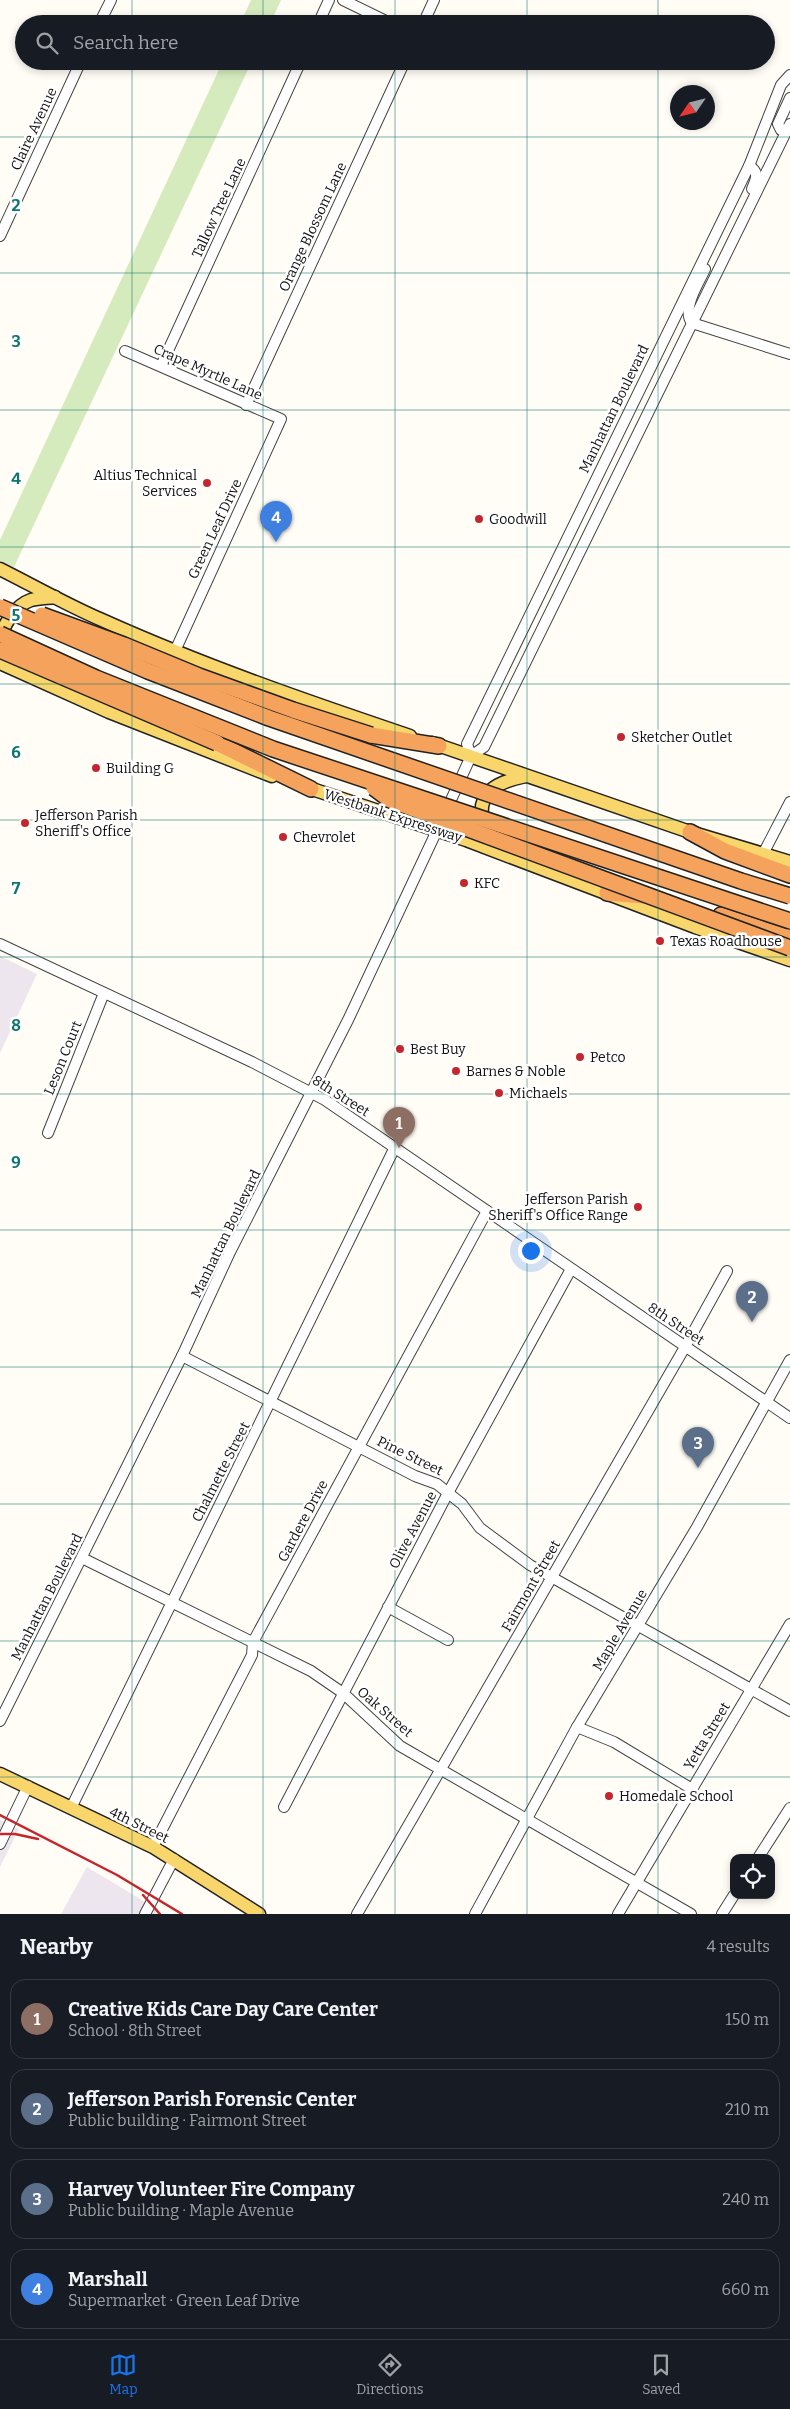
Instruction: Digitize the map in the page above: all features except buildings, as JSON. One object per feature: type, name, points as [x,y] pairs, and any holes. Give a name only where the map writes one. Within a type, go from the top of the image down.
[{"type":"highway","points":[[0,600],[124,645],[209,680],[371,735],[439,746]]},
{"type":"highway","points":[[0,607],[148,671],[269,718],[741,881],[790,896]]},
{"type":"highway","name":"Westbank Expressway","points":[[0,634],[96,678],[272,749],[790,921]]},
{"type":"highway","points":[[0,650],[217,744],[311,789]]},
{"type":"highway","points":[[363,779],[390,800],[790,948]]},
{"type":"highway","points":[[690,832],[725,851],[760,859],[790,875]]},
{"type":"highway","points":[[607,893],[673,899],[790,938]]},
{"type":"main road","points":[[0,569],[101,620],[175,651],[342,713],[690,832]]},
{"type":"main road","points":[[18,672],[6,654],[0,640],[1,633],[9,617],[21,606],[31,600],[55,597]]},
{"type":"main road","name":"Westbank Expressway","points":[[0,663],[127,720],[254,770],[494,850],[790,960]]},
{"type":"main road","points":[[494,850],[483,822],[481,812],[484,801],[496,785],[526,776]]},
{"type":"main road","points":[[760,859],[790,862]]},
{"type":"main road","name":"4th Street","points":[[0,1774],[28,1786],[174,1859],[259,1914]]},
{"type":"street","points":[[104,15],[111,0]]},
{"type":"street","points":[[322,15],[329,0]]},
{"type":"street","points":[[343,0],[374,15]]},
{"type":"street","points":[[427,15],[434,0]]},
{"type":"street","name":"Claire Avenue","points":[[0,236],[77,70]]},
{"type":"street","name":"Tallow Tree Lane","points":[[161,366],[297,70]]},
{"type":"street","name":"Orange Blossom Lane","points":[[246,404],[401,70]]},
{"type":"street","name":"Manhattan Boulevard","points":[[471,756],[467,744],[749,166],[781,85],[790,75]]},
{"type":"street","points":[[789,126],[781,130],[778,124],[790,98]]},
{"type":"street","name":"Manhattan Boulevard","points":[[0,1721],[182,1356],[230,1252],[312,1093],[471,756],[484,748],[789,126]]},
{"type":"street","points":[[738,229],[737,222],[756,179],[756,170],[749,166]]},
{"type":"street","points":[[704,257],[706,267],[688,309],[688,318],[692,323],[790,354]]},
{"type":"street","name":"Crape Myrtle Lane","points":[[124,351],[281,419]]},
{"type":"street","points":[[643,424],[644,408],[662,369],[661,363],[655,356]]},
{"type":"street","name":"Green Leaf Drive","points":[[175,651],[281,419]]},
{"type":"street","points":[[511,691],[508,684],[516,665],[512,650]]},
{"type":"street","points":[[760,859],[790,802]]},
{"type":"street","name":"8th Street","points":[[0,944],[252,1062],[312,1093],[790,1418]]},
{"type":"street","name":"Leson Court","points":[[48,1133],[104,993]]},
{"type":"street","name":"Chalmette Street","points":[[71,1808],[272,1401],[394,1147]]},
{"type":"street","name":"Gardere Drive","points":[[152,1848],[252,1655],[253,1642],[487,1211]]},
{"type":"street","name":"Olive Avenue","points":[[284,1807],[448,1492],[571,1268]]},
{"type":"street","name":"Fairmont Street","points":[[357,1914],[685,1347],[727,1271]]},
{"type":"street","name":"Pine Street","points":[[182,1356],[415,1476],[437,1484],[462,1504],[480,1528],[530,1565],[790,1711]]},
{"type":"street","name":"Maple Avenue","points":[[475,1914],[578,1727],[698,1528],[790,1360]]},
{"type":"street","name":"Oak Street","points":[[82,1558],[311,1671],[342,1693],[400,1746],[691,1914]]},
{"type":"street","points":[[388,1607],[448,1640]]},
{"type":"street","name":"Yetta Street","points":[[618,1914],[790,1624]]},
{"type":"street","points":[[578,1727],[614,1742],[692,1789]]},
{"type":"street","points":[[0,1844],[28,1786]]},
{"type":"street","points":[[761,1854],[790,1808]]},
{"type":"street","points":[[145,1914],[174,1859]]},
{"type":"street","points":[[722,1914],[731,1899]]},
{"type":"shaded area","points":[[0,956],[37,974],[0,1053]]},
{"type":"shaded area","points":[[0,1820],[19,1829],[0,1867]]},
{"type":"shaded area","points":[[87,1867],[137,1897],[162,1914],[61,1914]]},
{"type":"green space","points":[[251,0],[281,0],[274,15],[244,15]]},
{"type":"green space","points":[[219,70],[248,70],[14,567],[0,561],[0,540]]},
{"type":"railway","points":[[0,1815],[117,1875],[182,1914]]},
{"type":"railway","points":[[0,1834],[15,1834],[38,1839]]},
{"type":"railway","points":[[143,1895],[160,1914]]},
{"type":"place","name":"Altius Technical Services","points":[[207,483]]},
{"type":"place","name":"Goodwill","points":[[479,519]]},
{"type":"place","name":"Marshall","points":[[276,542]]},
{"type":"place","name":"Sketcher Outlet","points":[[621,737]]},
{"type":"place","name":"Building G","points":[[96,768]]},
{"type":"place","name":"Jefferson Parish Sheriff's Office","points":[[25,823]]},
{"type":"place","name":"Chevrolet","points":[[283,837]]},
{"type":"place","name":"KFC","points":[[464,883]]},
{"type":"place","name":"Texas Roadhouse","points":[[660,941]]},
{"type":"place","name":"Best Buy","points":[[400,1049]]},
{"type":"place","name":"Petco","points":[[580,1057]]},
{"type":"place","name":"Barnes & Noble","points":[[456,1071]]},
{"type":"place","name":"Michaels","points":[[499,1093]]},
{"type":"place","name":"Creative Kids Care Day Care Center","points":[[399,1148]]},
{"type":"place","name":"Jefferson Parish Sheriff's Office Range","points":[[638,1207]]},
{"type":"place","name":"Jefferson Parish Forensic Center","points":[[752,1322]]},
{"type":"place","name":"Harvey Volunteer Fire Company","points":[[698,1468]]},
{"type":"place","name":"Homedale School","points":[[609,1796]]}]
